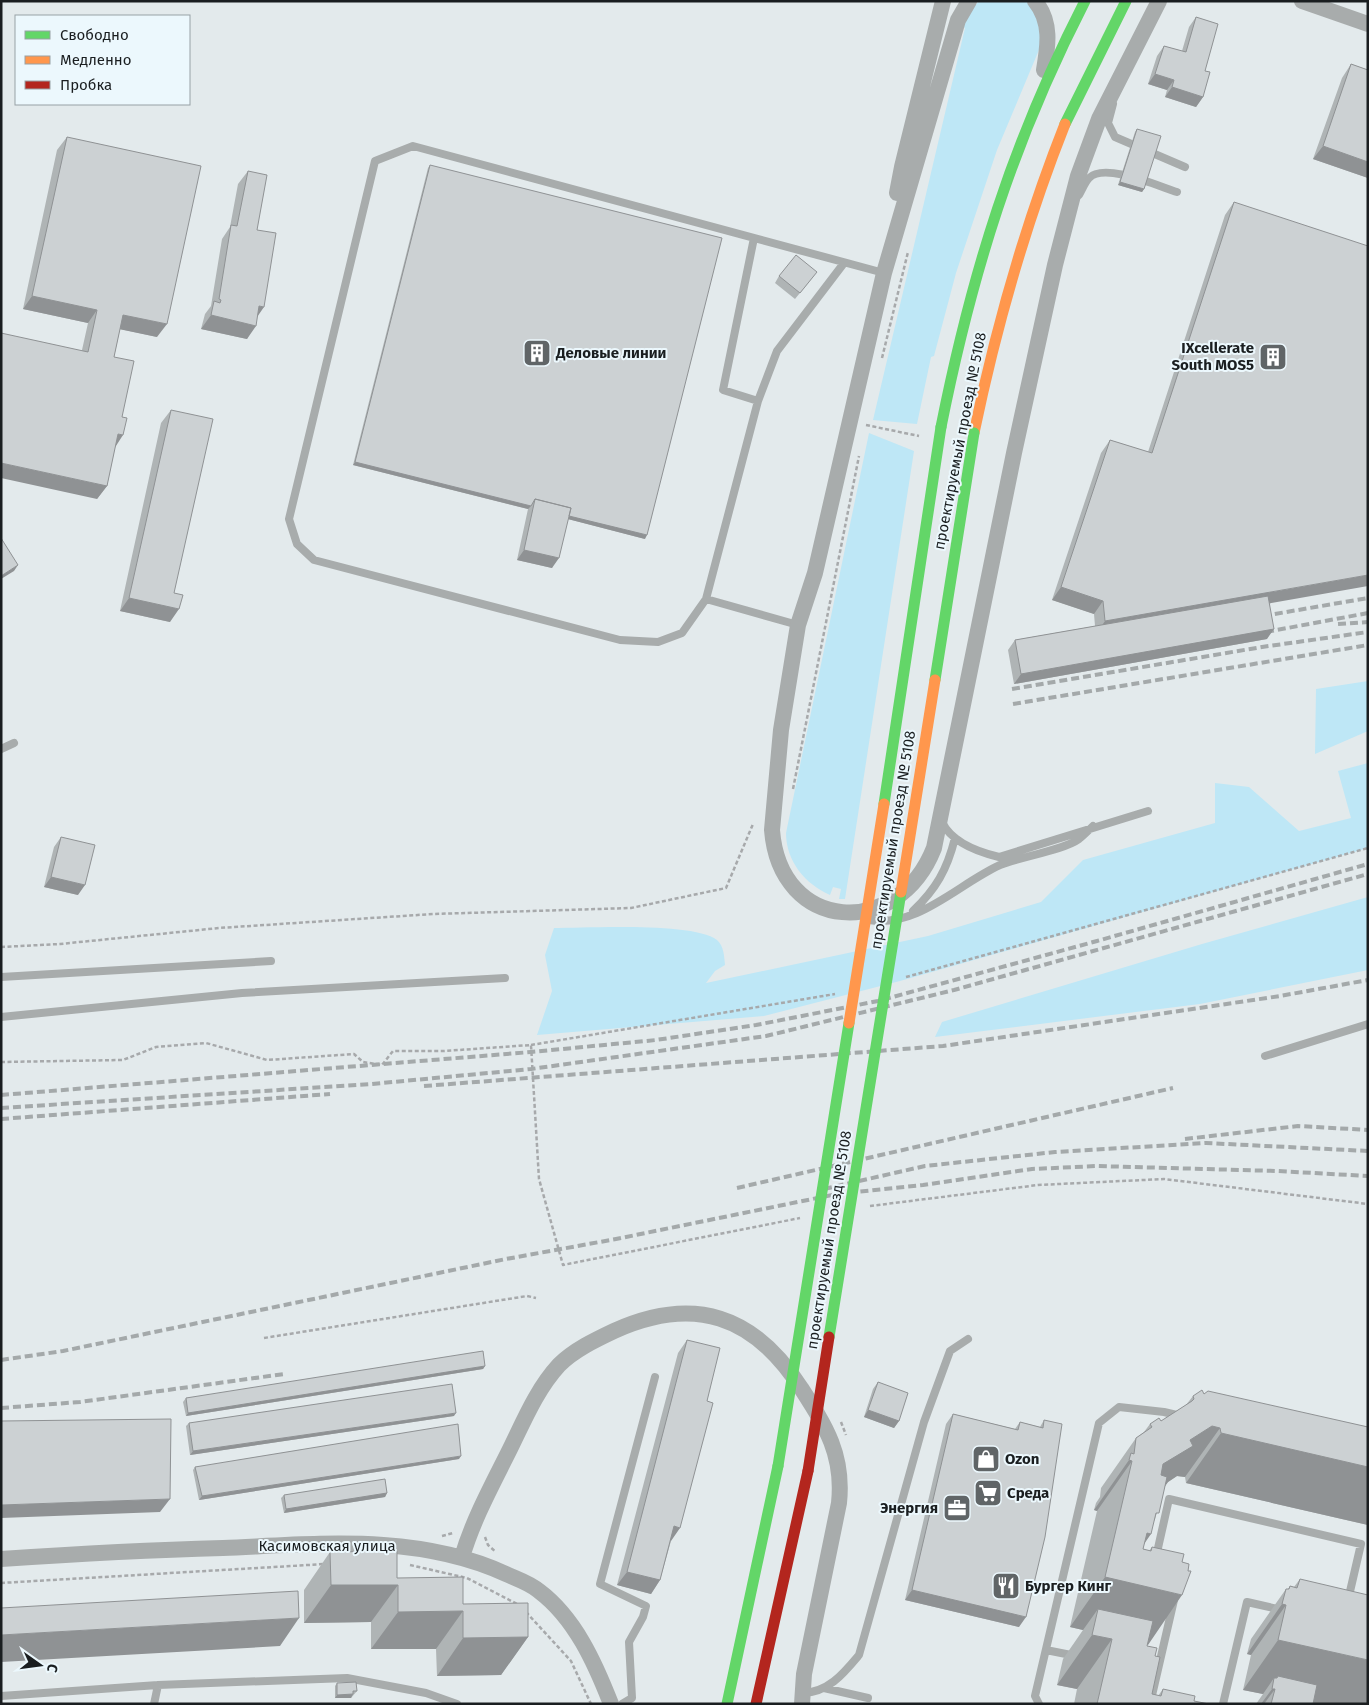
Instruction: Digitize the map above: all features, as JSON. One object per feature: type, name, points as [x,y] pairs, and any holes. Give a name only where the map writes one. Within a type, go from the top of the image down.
[{"type":"main road","name":"проектируемый проезд № 5108","points":[[727,1704],[778,1466],[918,592],[941,427],[956,348],[976,268],[1001,190],[1040,94],[1085,1]]},
{"type":"main road","name":"проектируемый проезд № 5108","points":[[756,1704],[808,1471],[974,433],[990,354],[1013,269],[1033,207],[1066,122],[1126,1]]},
{"type":"street","points":[[884,273],[902,166],[943,1]]},
{"type":"street","points":[[969,1],[958,20],[884,273],[815,573],[798,625],[781,730],[772,830],[773,844],[781,870],[788,882],[811,902],[840,912],[866,911],[880,907],[904,893],[914,883],[928,862],[940,817],[1016,444],[1055,265],[1078,176],[1091,138],[1159,1]]},
{"type":"street","points":[[1035,1],[1044,16],[1048,28],[1048,48],[1040,94]]},
{"type":"street","points":[[1302,1],[1368,24]]},
{"type":"street","points":[[462,1556],[470,1530],[530,1408],[539,1391],[560,1364],[583,1347],[605,1335],[658,1315],[685,1313],[722,1319],[754,1335],[785,1363],[825,1426],[834,1445],[841,1486],[839,1503],[802,1698]]},
{"type":"street","name":"Касимовская улица","points":[[1,1559],[119,1552],[358,1543],[399,1545],[462,1556],[526,1583],[546,1596],[573,1628],[598,1672],[611,1704]]},
{"type":"lane","points":[[1118,84],[1108,123],[1115,137],[1126,144],[1184,167]]},
{"type":"lane","points":[[844,263],[777,351],[758,401],[706,599],[682,634],[658,642],[620,640],[314,560],[297,544],[289,519],[375,161],[413,146],[884,273]]},
{"type":"lane","points":[[1068,219],[1089,178],[1097,173],[1111,172],[1177,192]]},
{"type":"lane","points":[[754,238],[723,390],[758,401]]},
{"type":"lane","points":[[706,599],[798,625]]},
{"type":"lane","points":[[1,749],[14,743]]},
{"type":"lane","points":[[940,817],[945,828],[954,838],[981,852],[999,857],[1093,826],[1148,811]]},
{"type":"lane","points":[[840,912],[872,920],[908,916],[948,897],[1000,865],[1078,840],[1093,826]]},
{"type":"lane","points":[[908,916],[933,892],[950,859],[954,838]]},
{"type":"lane","points":[[1,977],[271,961]]},
{"type":"lane","points":[[1,1016],[242,993],[505,978]]},
{"type":"lane","points":[[1265,1056],[1368,1024]]},
{"type":"lane","points":[[802,1698],[816,1693],[841,1677],[859,1655],[924,1422],[950,1351],[968,1339]]},
{"type":"lane","points":[[622,1704],[632,1698],[629,1642],[643,1617],[646,1606],[600,1584],[655,1376]]},
{"type":"lane","points":[[1039,1704],[1035,1696],[1099,1423],[1119,1407],[1164,1412],[1192,1419]]},
{"type":"lane","points":[[1154,1565],[1169,1499],[1361,1544],[1346,1606]]},
{"type":"lane","points":[[1150,1704],[1176,1590]]},
{"type":"lane","points":[[1223,1704],[1247,1602],[1294,1613]]},
{"type":"lane","points":[[1046,1650],[1083,1658]]},
{"type":"lane","points":[[1148,1673],[1157,1675]]},
{"type":"lane","points":[[1,1696],[158,1685],[347,1678],[426,1693],[457,1704]]},
{"type":"lane","points":[[154,1704],[158,1685]]},
{"type":"lane","points":[[824,1688],[868,1698]]},
{"type":"path","points":[[866,425],[919,436]]},
{"type":"path","points":[[1,946],[60,944],[219,928],[433,914],[631,908],[726,888],[753,824]]},
{"type":"path","points":[[905,978],[1368,848]]},
{"type":"path","points":[[1,1062],[123,1060],[156,1047],[206,1043],[267,1060],[354,1054],[363,1062],[382,1065],[393,1051],[444,1051],[531,1045],[838,993]]},
{"type":"path","points":[[531,1045],[539,1180],[563,1265],[805,1217]]},
{"type":"path","points":[[861,1207],[1038,1185],[1164,1180],[1368,1204]]},
{"type":"path","points":[[264,1338],[527,1296],[536,1298]]},
{"type":"path","points":[[839,1419],[844,1427],[848,1443]]},
{"type":"path","points":[[435,1536],[446,1536],[460,1527]]},
{"type":"path","points":[[485,1529],[488,1545],[502,1556]]},
{"type":"path","points":[[1,1583],[327,1563]]},
{"type":"path","points":[[406,1564],[467,1578],[520,1605],[571,1661],[591,1704]]},
{"type":"shaded area","points":[[980,1],[1027,1],[1039,16],[1041,45],[997,150],[956,273],[934,356],[931,357],[917,424],[873,420],[965,28],[961,26]]},
{"type":"shaded area","points":[[869,433],[914,451],[845,899],[839,899],[841,889],[833,887],[830,895],[805,878],[789,853],[786,833]]},
{"type":"shaded area","points":[[1368,681],[1368,731],[1315,754],[1316,689]]},
{"type":"shaded area","points":[[1368,763],[1368,848],[900,981],[764,1016],[537,1035],[552,991],[545,955],[554,928],[639,927],[664,928],[705,934],[717,940],[721,945],[725,965],[715,971],[706,983],[928,936],[1041,902],[1083,860],[1215,823],[1215,783],[1249,787],[1299,831],[1351,818],[1338,771]]},
{"type":"shaded area","points":[[1368,897],[1368,970],[1200,1004],[935,1037],[942,1022],[1202,944]]},
{"type":"building","points":[[1196,17],[1218,24],[1205,71],[1210,72],[1203,97],[1172,87],[1174,80],[1155,74],[1164,46],[1186,52]]},
{"type":"building","points":[[1351,64],[1368,70],[1368,162],[1323,146]]},
{"type":"building","points":[[1137,129],[1161,136],[1144,189],[1120,182]]},
{"type":"building","points":[[67,137],[201,166],[167,324],[123,315],[114,357],[134,361],[122,417],[127,418],[123,435],[118,434],[107,486],[1,463],[1,333],[88,352],[97,310],[32,296]]},
{"type":"building","name":"Деловые линии","points":[[430,165],[722,238],[647,535],[569,516],[571,508],[535,499],[531,506],[355,462]]},
{"type":"building","points":[[248,171],[267,175],[257,230],[276,233],[264,307],[259,306],[256,326],[211,315],[214,301],[220,303],[221,300],[219,299],[231,225],[237,226]]},
{"type":"building","name":"IXcellerate South MOS5","points":[[1234,202],[1368,246],[1368,575],[1105,621],[1103,601],[1061,587],[1110,440],[1152,453]]},
{"type":"building","points":[[796,255],[817,272],[800,293],[779,276]]},
{"type":"building","points":[[171,410],[213,419],[174,593],[183,595],[179,609],[129,598]]},
{"type":"building","points":[[535,499],[571,508],[559,558],[524,550]]},
{"type":"building","points":[[1,538],[18,565],[1,576]]},
{"type":"building","points":[[1268,596],[1274,629],[1021,674],[1015,640]]},
{"type":"building","points":[[61,837],[95,845],[85,885],[51,877]]},
{"type":"building","points":[[687,1340],[720,1348],[707,1401],[713,1403],[680,1528],[674,1526],[660,1580],[627,1572]]},
{"type":"building","points":[[483,1351],[485,1366],[188,1413],[186,1398]]},
{"type":"building","points":[[878,1382],[908,1393],[899,1421],[868,1410]]},
{"type":"building","points":[[452,1384],[456,1413],[193,1451],[189,1423]]},
{"type":"building","points":[[1202,1390],[1204,1394],[1208,1391],[1368,1427],[1368,1467],[1221,1433],[1220,1428],[1212,1426],[1190,1440],[1193,1446],[1163,1464],[1161,1475],[1167,1477],[1159,1513],[1156,1513],[1151,1534],[1147,1533],[1143,1549],[1151,1551],[1152,1547],[1184,1554],[1182,1562],[1189,1564],[1188,1571],[1191,1571],[1182,1595],[1105,1577],[1132,1461],[1129,1460],[1131,1453],[1134,1454],[1136,1438],[1152,1427],[1150,1424],[1159,1418],[1161,1421],[1192,1401],[1194,1399],[1193,1396]]},
{"type":"building","name":"Среда","points":[[953,1414],[1018,1430],[1020,1422],[1043,1428],[1044,1420],[1062,1424],[1045,1537],[1026,1617],[912,1590]]},
{"type":"building","points":[[171,1419],[170,1499],[1,1505],[1,1421]]},
{"type":"building","points":[[458,1424],[461,1456],[202,1496],[195,1467]]},
{"type":"building","points":[[385,1479],[387,1493],[286,1509],[284,1495]]},
{"type":"building","points":[[397,1551],[397,1578],[463,1577],[463,1604],[528,1603],[528,1637],[463,1638],[463,1611],[398,1612],[398,1585],[331,1585],[330,1552]]},
{"type":"building","points":[[1300,1579],[1368,1595],[1368,1660],[1278,1640],[1286,1605],[1282,1604],[1286,1589],[1289,1589],[1290,1586],[1297,1588]]},
{"type":"building","points":[[298,1591],[299,1618],[1,1635],[1,1608]]},
{"type":"building","points":[[1098,1609],[1153,1621],[1147,1646],[1157,1648],[1155,1656],[1160,1657],[1152,1694],[1161,1696],[1163,1689],[1195,1696],[1194,1701],[1209,1704],[1097,1704],[1112,1639],[1092,1635]]},
{"type":"building","points":[[1278,1676],[1317,1685],[1313,1704],[1271,1704],[1275,1689],[1272,1689],[1274,1678]]},
{"type":"building","points":[[356,1682],[357,1691],[353,1691],[353,1694],[337,1695],[337,1683]]},
{"type":"railway","points":[[1263,616],[1368,598]]},
{"type":"railway","points":[[1266,632],[1368,613]]},
{"type":"railway","points":[[1338,624],[1368,622]]},
{"type":"railway","points":[[1012,689],[1262,647],[1368,632]]},
{"type":"railway","points":[[1013,704],[1368,645]]},
{"type":"railway","points":[[1,1095],[531,1052],[656,1040],[756,1025],[878,1001],[1368,864]]},
{"type":"railway","points":[[1,1108],[371,1084],[531,1069],[766,1036],[954,990],[1368,874]]},
{"type":"railway","points":[[424,1086],[943,1046],[1280,996],[1368,980]]},
{"type":"railway","points":[[737,1188],[1173,1088]]},
{"type":"railway","points":[[1,1119],[330,1094]]},
{"type":"railway","points":[[1185,1139],[1298,1126],[1368,1130]]},
{"type":"railway","points":[[824,1189],[925,1166],[1055,1152],[1206,1143],[1368,1151]]},
{"type":"railway","points":[[1,1360],[63,1351],[506,1259],[616,1239],[837,1194],[923,1185],[1032,1169],[1097,1166],[1277,1171],[1368,1176]]},
{"type":"railway","points":[[1,1408],[80,1402],[284,1374]]},
{"type":"traffic: fast","points":[[941,427],[966,315],[998,208],[1036,105],[1085,1]]},
{"type":"traffic: fast","points":[[1065,124],[1126,1]]},
{"type":"traffic: fast","points":[[884,804],[941,427]]},
{"type":"traffic: fast","points":[[935,680],[974,433]]},
{"type":"traffic: fast","points":[[829,1337],[901,892]]},
{"type":"traffic: fast","points":[[778,1466],[849,1023]]},
{"type":"traffic: fast","points":[[727,1704],[778,1466]]},
{"type":"traffic: slow","points":[[974,433],[992,354],[1024,238],[1065,124]]},
{"type":"traffic: slow","points":[[901,892],[935,680]]},
{"type":"traffic: slow","points":[[849,1023],[884,804]]},
{"type":"traffic: jam","points":[[808,1471],[829,1337]]},
{"type":"traffic: jam","points":[[756,1704],[808,1471]]},
{"type":"place","name":"Деловые линии","points":[[537,353]]},
{"type":"place","name":"IXcellerate South MOS5","points":[[1273,357]]},
{"type":"place","name":"Ozon","points":[[986,1459]]},
{"type":"place","name":"Среда","points":[[988,1493]]},
{"type":"place","name":"Энергия","points":[[957,1508]]},
{"type":"place","name":"Бургер Кинг","points":[[1006,1586]]}]
